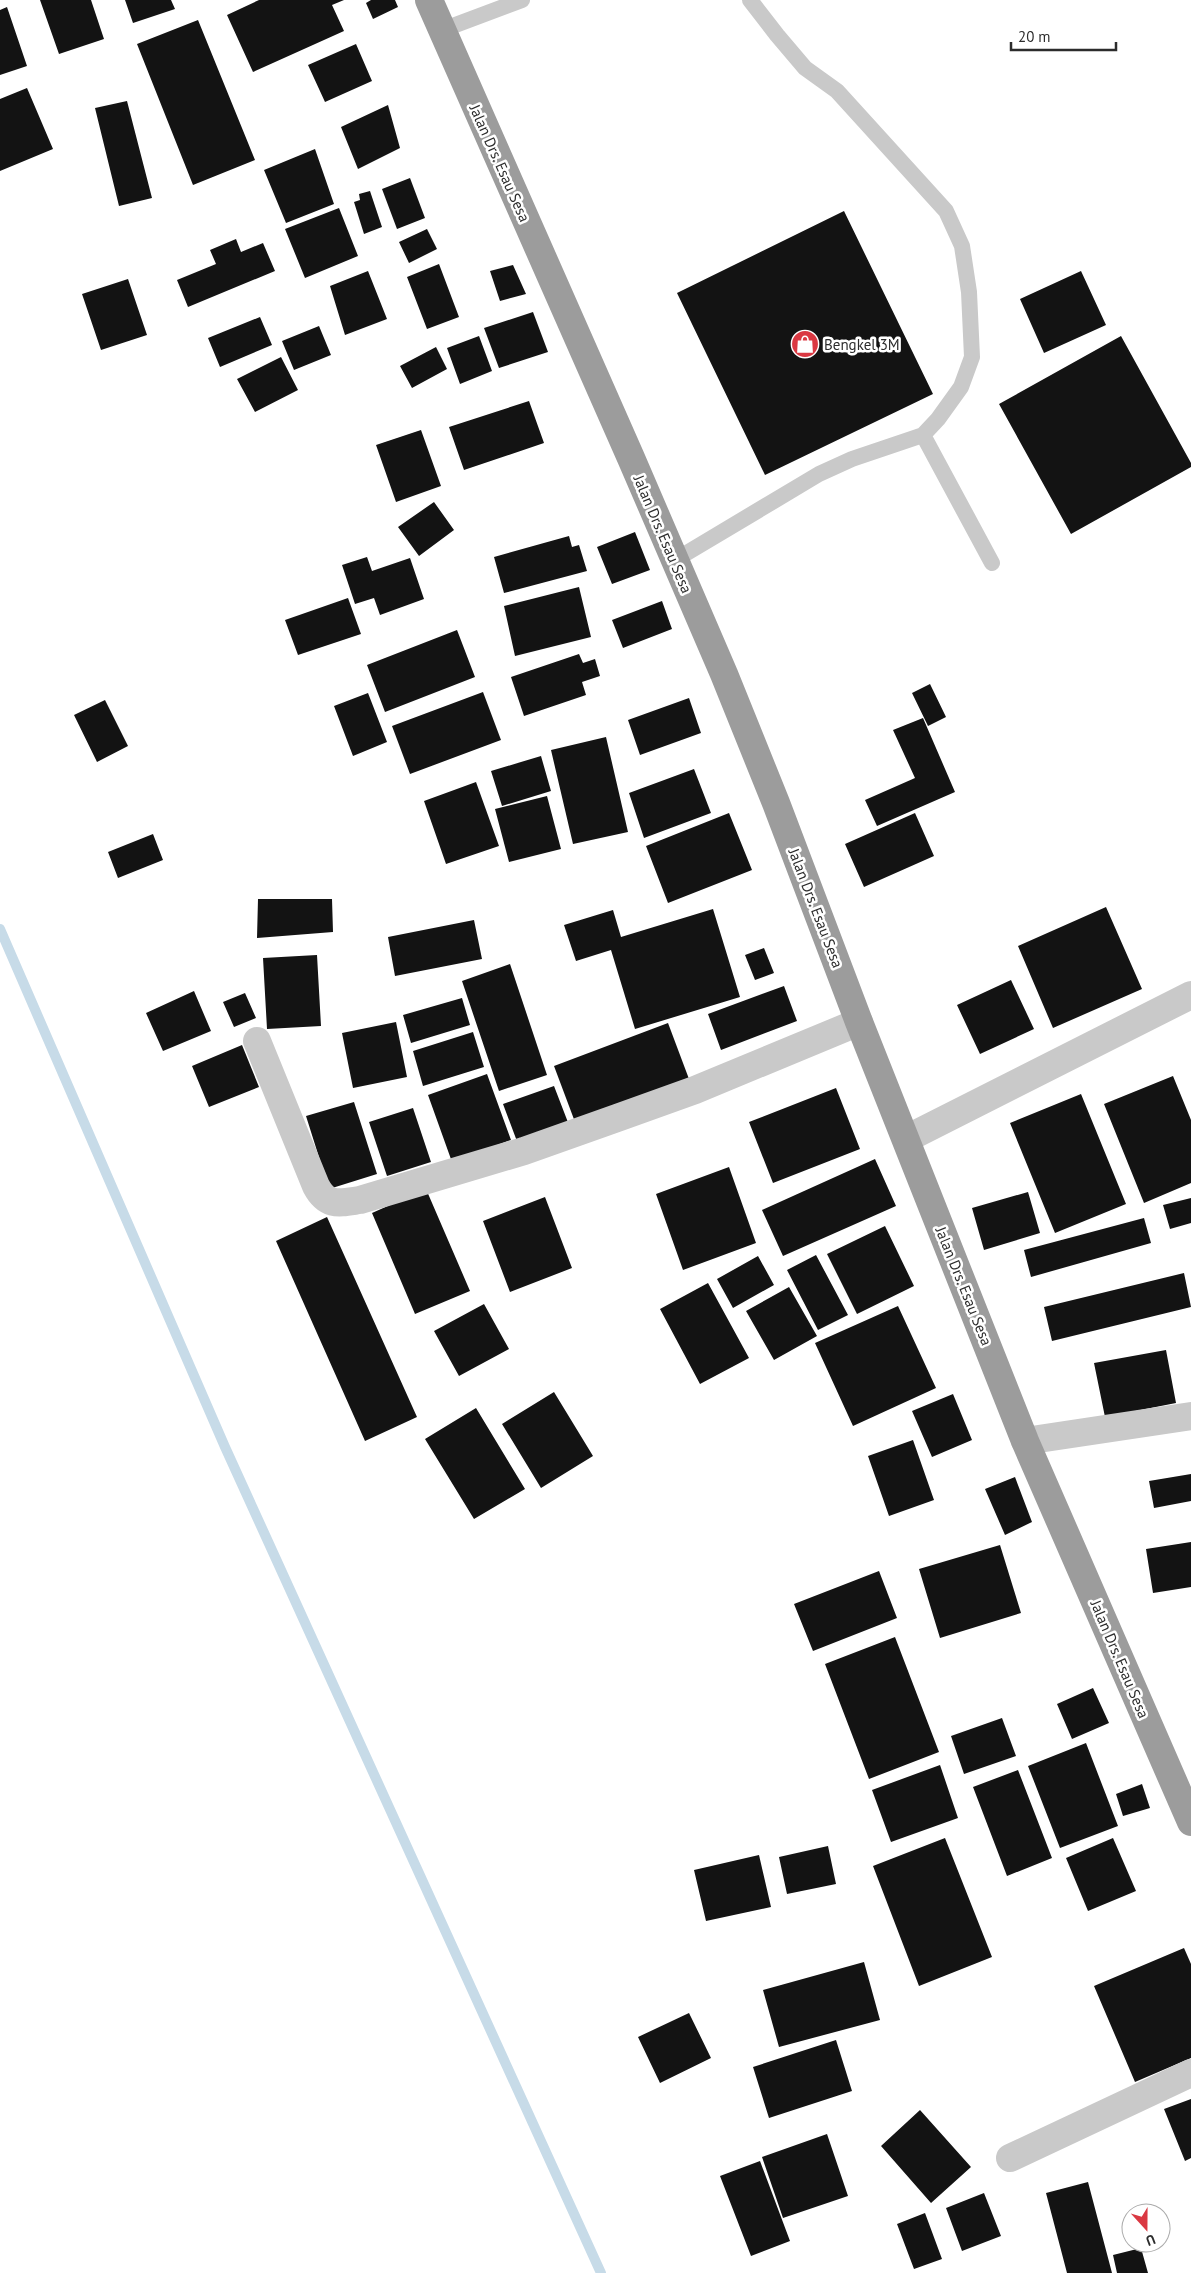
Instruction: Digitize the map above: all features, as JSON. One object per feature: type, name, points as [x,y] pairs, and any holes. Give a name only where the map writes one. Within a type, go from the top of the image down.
[{"type":"highway","name":"Jalan Drs. Esau Sesa","points":[[429,0],[675,560],[776,803],[859,1022],[1025,1441],[1191,1822]]},
{"type":"street","points":[[906,1139],[1191,995]]},
{"type":"street","points":[[257,1041],[316,1186],[326,1200],[338,1203],[360,1200],[524,1151],[695,1090],[859,1022]]},
{"type":"street","points":[[1025,1441],[1191,1416]]},
{"type":"street","points":[[1010,2158],[1191,2073]]},
{"type":"lane","points":[[442,30],[522,0]]},
{"type":"lane","points":[[675,560],[820,474],[852,459],[923,435],[938,420],[961,387],[972,357],[969,292],[962,246],[946,211],[837,91],[805,68],[776,35],[750,0]]},
{"type":"lane","points":[[923,435],[992,563]]},
{"type":"building","points":[[40,0],[91,0],[104,39],[59,54]]},
{"type":"building","points":[[125,0],[171,0],[175,9],[133,23]]},
{"type":"building","points":[[259,0],[344,0],[332,5],[344,31],[253,72],[227,15]]},
{"type":"building","points":[[371,0],[395,0],[398,7],[373,19],[366,3]]},
{"type":"building","points":[[7,7],[27,66],[0,75],[0,10]]},
{"type":"building","points":[[198,20],[255,160],[193,185],[137,44]]},
{"type":"building","points":[[356,44],[372,81],[325,102],[308,65]]},
{"type":"building","points":[[27,88],[53,149],[0,171],[0,99]]},
{"type":"building","points":[[127,101],[152,198],[119,206],[95,108]]},
{"type":"building","points":[[388,105],[400,148],[358,169],[341,127]]},
{"type":"building","points":[[315,149],[334,204],[286,223],[264,170]]},
{"type":"building","points":[[410,178],[425,218],[397,229],[382,189]]},
{"type":"building","points":[[370,191],[382,227],[364,234],[354,202],[360,200],[359,194]]},
{"type":"building","points":[[339,208],[358,256],[305,278],[285,229]]},
{"type":"building","name":"Bengkel 3M","points":[[844,211],[933,394],[765,475],[677,293]]},
{"type":"building","points":[[427,229],[437,249],[409,263],[399,242]]},
{"type":"building","points":[[236,239],[241,252],[263,243],[275,271],[188,307],[177,280],[216,264],[210,250]]},
{"type":"building","points":[[439,264],[459,317],[427,329],[407,277]]},
{"type":"building","points":[[513,265],[526,294],[500,301],[490,271]]},
{"type":"building","points":[[368,271],[387,319],[345,335],[330,286]]},
{"type":"building","points":[[1081,271],[1106,325],[1044,353],[1020,299]]},
{"type":"building","points":[[128,279],[147,335],[101,350],[82,294]]},
{"type":"building","points":[[533,312],[548,352],[499,368],[484,328]]},
{"type":"building","points":[[260,317],[272,345],[220,367],[208,338]]},
{"type":"building","points":[[319,326],[331,355],[294,370],[282,341]]},
{"type":"building","points":[[479,336],[492,371],[460,384],[447,348]]},
{"type":"building","points":[[1121,336],[1191,463],[1191,467],[1071,534],[999,404]]},
{"type":"building","points":[[436,347],[447,369],[412,388],[400,366]]},
{"type":"building","points":[[281,357],[298,390],[255,412],[237,379]]},
{"type":"building","points":[[529,401],[544,443],[464,470],[449,427]]},
{"type":"building","points":[[421,430],[441,486],[396,502],[376,445]]},
{"type":"building","points":[[434,502],[454,530],[419,556],[398,527]]},
{"type":"building","points":[[635,532],[650,570],[612,584],[597,547]]},
{"type":"building","points":[[569,536],[572,547],[579,545],[587,571],[504,593],[494,557]]},
{"type":"building","points":[[367,557],[372,571],[410,558],[424,599],[380,615],[374,598],[355,604],[342,565]]},
{"type":"building","points":[[579,587],[591,637],[515,656],[504,606]]},
{"type":"building","points":[[348,598],[361,634],[298,655],[285,620]]},
{"type":"building","points":[[662,601],[672,629],[623,648],[612,620]]},
{"type":"building","points":[[457,630],[475,677],[385,712],[367,665]]},
{"type":"building","points":[[579,654],[583,663],[595,659],[600,676],[582,682],[586,695],[524,716],[511,677]]},
{"type":"building","points":[[930,684],[946,717],[928,726],[912,693]]},
{"type":"building","points":[[483,692],[501,740],[410,774],[392,726]]},
{"type":"building","points":[[368,693],[387,742],[353,756],[334,706]]},
{"type":"building","points":[[689,698],[701,733],[640,755],[628,720]]},
{"type":"building","points":[[105,700],[128,746],[97,762],[74,715]]},
{"type":"building","points":[[923,718],[955,792],[877,826],[865,800],[915,778],[893,730]]},
{"type":"building","points":[[606,737],[628,832],[573,844],[551,750]]},
{"type":"building","points":[[541,756],[551,791],[502,806],[491,771]]},
{"type":"building","points":[[694,769],[711,813],[644,838],[629,793]]},
{"type":"building","points":[[476,782],[499,846],[446,864],[424,801]]},
{"type":"building","points":[[547,796],[561,849],[509,862],[495,809]]},
{"type":"building","points":[[729,813],[752,870],[668,903],[646,846]]},
{"type":"building","points":[[915,813],[934,856],[864,887],[845,844]]},
{"type":"building","points":[[153,834],[163,860],[118,878],[108,852]]},
{"type":"building","points":[[258,899],[332,899],[333,932],[257,938]]},
{"type":"building","points":[[1106,907],[1142,989],[1053,1028],[1018,946]]},
{"type":"building","points":[[713,909],[740,997],[635,1029],[611,950],[576,961],[564,925],[613,910],[621,937]]},
{"type":"building","points":[[474,920],[482,959],[395,976],[388,937]]},
{"type":"building","points":[[764,948],[774,973],[755,980],[745,955]]},
{"type":"building","points":[[317,955],[321,1026],[267,1029],[263,958]]},
{"type":"building","points":[[510,964],[547,1075],[499,1091],[462,981]]},
{"type":"building","points":[[1011,980],[1034,1029],[980,1054],[957,1005]]},
{"type":"building","points":[[784,986],[797,1021],[721,1050],[708,1014]]},
{"type":"building","points":[[194,991],[211,1031],[163,1051],[146,1013]]},
{"type":"building","points":[[245,993],[256,1018],[234,1027],[223,1002]]},
{"type":"building","points":[[462,998],[470,1025],[411,1043],[403,1015]]},
{"type":"building","points":[[396,1022],[407,1077],[353,1088],[342,1033]]},
{"type":"building","points":[[668,1023],[692,1087],[578,1130],[554,1066]]},
{"type":"building","points":[[473,1032],[484,1067],[423,1086],[413,1051]]},
{"type":"building","points":[[242,1045],[259,1087],[209,1107],[192,1066]]},
{"type":"building","points":[[487,1074],[511,1140],[452,1162],[428,1095]]},
{"type":"building","points":[[1173,1076],[1191,1120],[1191,1183],[1144,1203],[1104,1104]]},
{"type":"building","points":[[554,1086],[569,1125],[518,1144],[503,1104]]},
{"type":"building","points":[[836,1088],[860,1149],[773,1183],[749,1122]]},
{"type":"building","points":[[1081,1094],[1126,1204],[1055,1233],[1010,1123]]},
{"type":"building","points":[[354,1102],[377,1174],[329,1189],[306,1116]]},
{"type":"building","points":[[413,1108],[431,1162],[387,1176],[369,1122]]},
{"type":"building","points":[[875,1159],[896,1206],[783,1256],[762,1210]]},
{"type":"building","points":[[729,1167],[756,1243],[683,1270],[656,1194]]},
{"type":"building","points":[[426,1189],[470,1291],[415,1314],[372,1213]]},
{"type":"building","points":[[1028,1192],[1040,1233],[984,1250],[972,1208]]},
{"type":"building","points":[[545,1197],[572,1268],[510,1292],[483,1221]]},
{"type":"building","points":[[1191,1198],[1191,1223],[1170,1229],[1163,1205]]},
{"type":"building","points":[[327,1217],[417,1417],[365,1441],[276,1241]]},
{"type":"building","points":[[1144,1218],[1151,1243],[1031,1277],[1024,1250]]},
{"type":"building","points":[[885,1226],[914,1286],[857,1314],[827,1254]]},
{"type":"building","points":[[816,1255],[848,1315],[818,1330],[787,1270]]},
{"type":"building","points":[[758,1256],[774,1285],[733,1308],[717,1279]]},
{"type":"building","points":[[1184,1273],[1191,1307],[1052,1341],[1044,1307]]},
{"type":"building","points":[[708,1283],[749,1358],[700,1384],[660,1309]]},
{"type":"building","points":[[789,1287],[817,1336],[774,1360],[746,1311]]},
{"type":"building","points":[[484,1304],[509,1349],[459,1376],[434,1331]]},
{"type":"building","points":[[898,1306],[936,1388],[853,1426],[815,1343]]},
{"type":"building","points":[[1166,1350],[1176,1403],[1105,1417],[1094,1363]]},
{"type":"building","points":[[554,1392],[593,1456],[541,1488],[502,1424]]},
{"type":"building","points":[[953,1394],[972,1440],[932,1457],[912,1411]]},
{"type":"building","points":[[476,1408],[525,1489],[474,1519],[425,1439]]},
{"type":"building","points":[[913,1440],[934,1500],[889,1516],[868,1456]]},
{"type":"building","points":[[1191,1474],[1191,1501],[1154,1508],[1149,1481]]},
{"type":"building","points":[[1015,1477],[1032,1522],[1005,1535],[985,1489]]},
{"type":"building","points":[[1191,1542],[1191,1587],[1153,1593],[1146,1549]]},
{"type":"building","points":[[1000,1545],[1021,1613],[940,1638],[919,1569]]},
{"type":"building","points":[[879,1571],[897,1618],[813,1651],[794,1604]]},
{"type":"building","points":[[895,1637],[939,1752],[869,1779],[825,1664]]},
{"type":"building","points":[[1093,1688],[1109,1723],[1072,1739],[1057,1704]]},
{"type":"building","points":[[1002,1718],[1016,1756],[964,1774],[951,1736]]},
{"type":"building","points":[[1086,1743],[1118,1826],[1060,1848],[1028,1766]]},
{"type":"building","points":[[940,1765],[958,1818],[891,1842],[872,1790]]},
{"type":"building","points":[[1018,1770],[1052,1858],[1007,1876],[973,1787]]},
{"type":"building","points":[[1142,1784],[1150,1808],[1123,1816],[1116,1794]]},
{"type":"building","points":[[945,1838],[992,1957],[919,1986],[873,1866]]},
{"type":"building","points":[[1113,1838],[1136,1891],[1088,1911],[1066,1858]]},
{"type":"building","points":[[828,1846],[836,1884],[787,1894],[779,1857]]},
{"type":"building","points":[[759,1855],[771,1907],[706,1921],[694,1870]]},
{"type":"building","points":[[1184,1948],[1191,1964],[1191,2058],[1135,2082],[1094,1986]]},
{"type":"building","points":[[864,1962],[880,2020],[779,2047],[763,1990]]},
{"type":"building","points":[[689,2013],[711,2058],[660,2083],[638,2037]]},
{"type":"building","points":[[836,2040],[852,2091],[769,2118],[753,2067]]},
{"type":"building","points":[[1191,2099],[1191,2158],[1185,2161],[1164,2109]]},
{"type":"building","points":[[920,2110],[971,2167],[931,2203],[881,2146]]},
{"type":"building","points":[[827,2134],[848,2196],[783,2218],[762,2157]]},
{"type":"building","points":[[760,2161],[790,2241],[751,2256],[720,2176]]},
{"type":"building","points":[[1088,2182],[1112,2273],[1067,2273],[1046,2193]]},
{"type":"building","points":[[984,2193],[1001,2236],[962,2251],[946,2208]]},
{"type":"building","points":[[925,2213],[942,2259],[914,2269],[897,2224]]},
{"type":"building","points":[[1142,2253],[1148,2273],[1117,2273],[1113,2255]]},
{"type":"waterway","points":[[0,929],[225,1447],[601,2273]]},
{"type":"place","name":"Bengkel 3M","points":[[805,344]]}]
